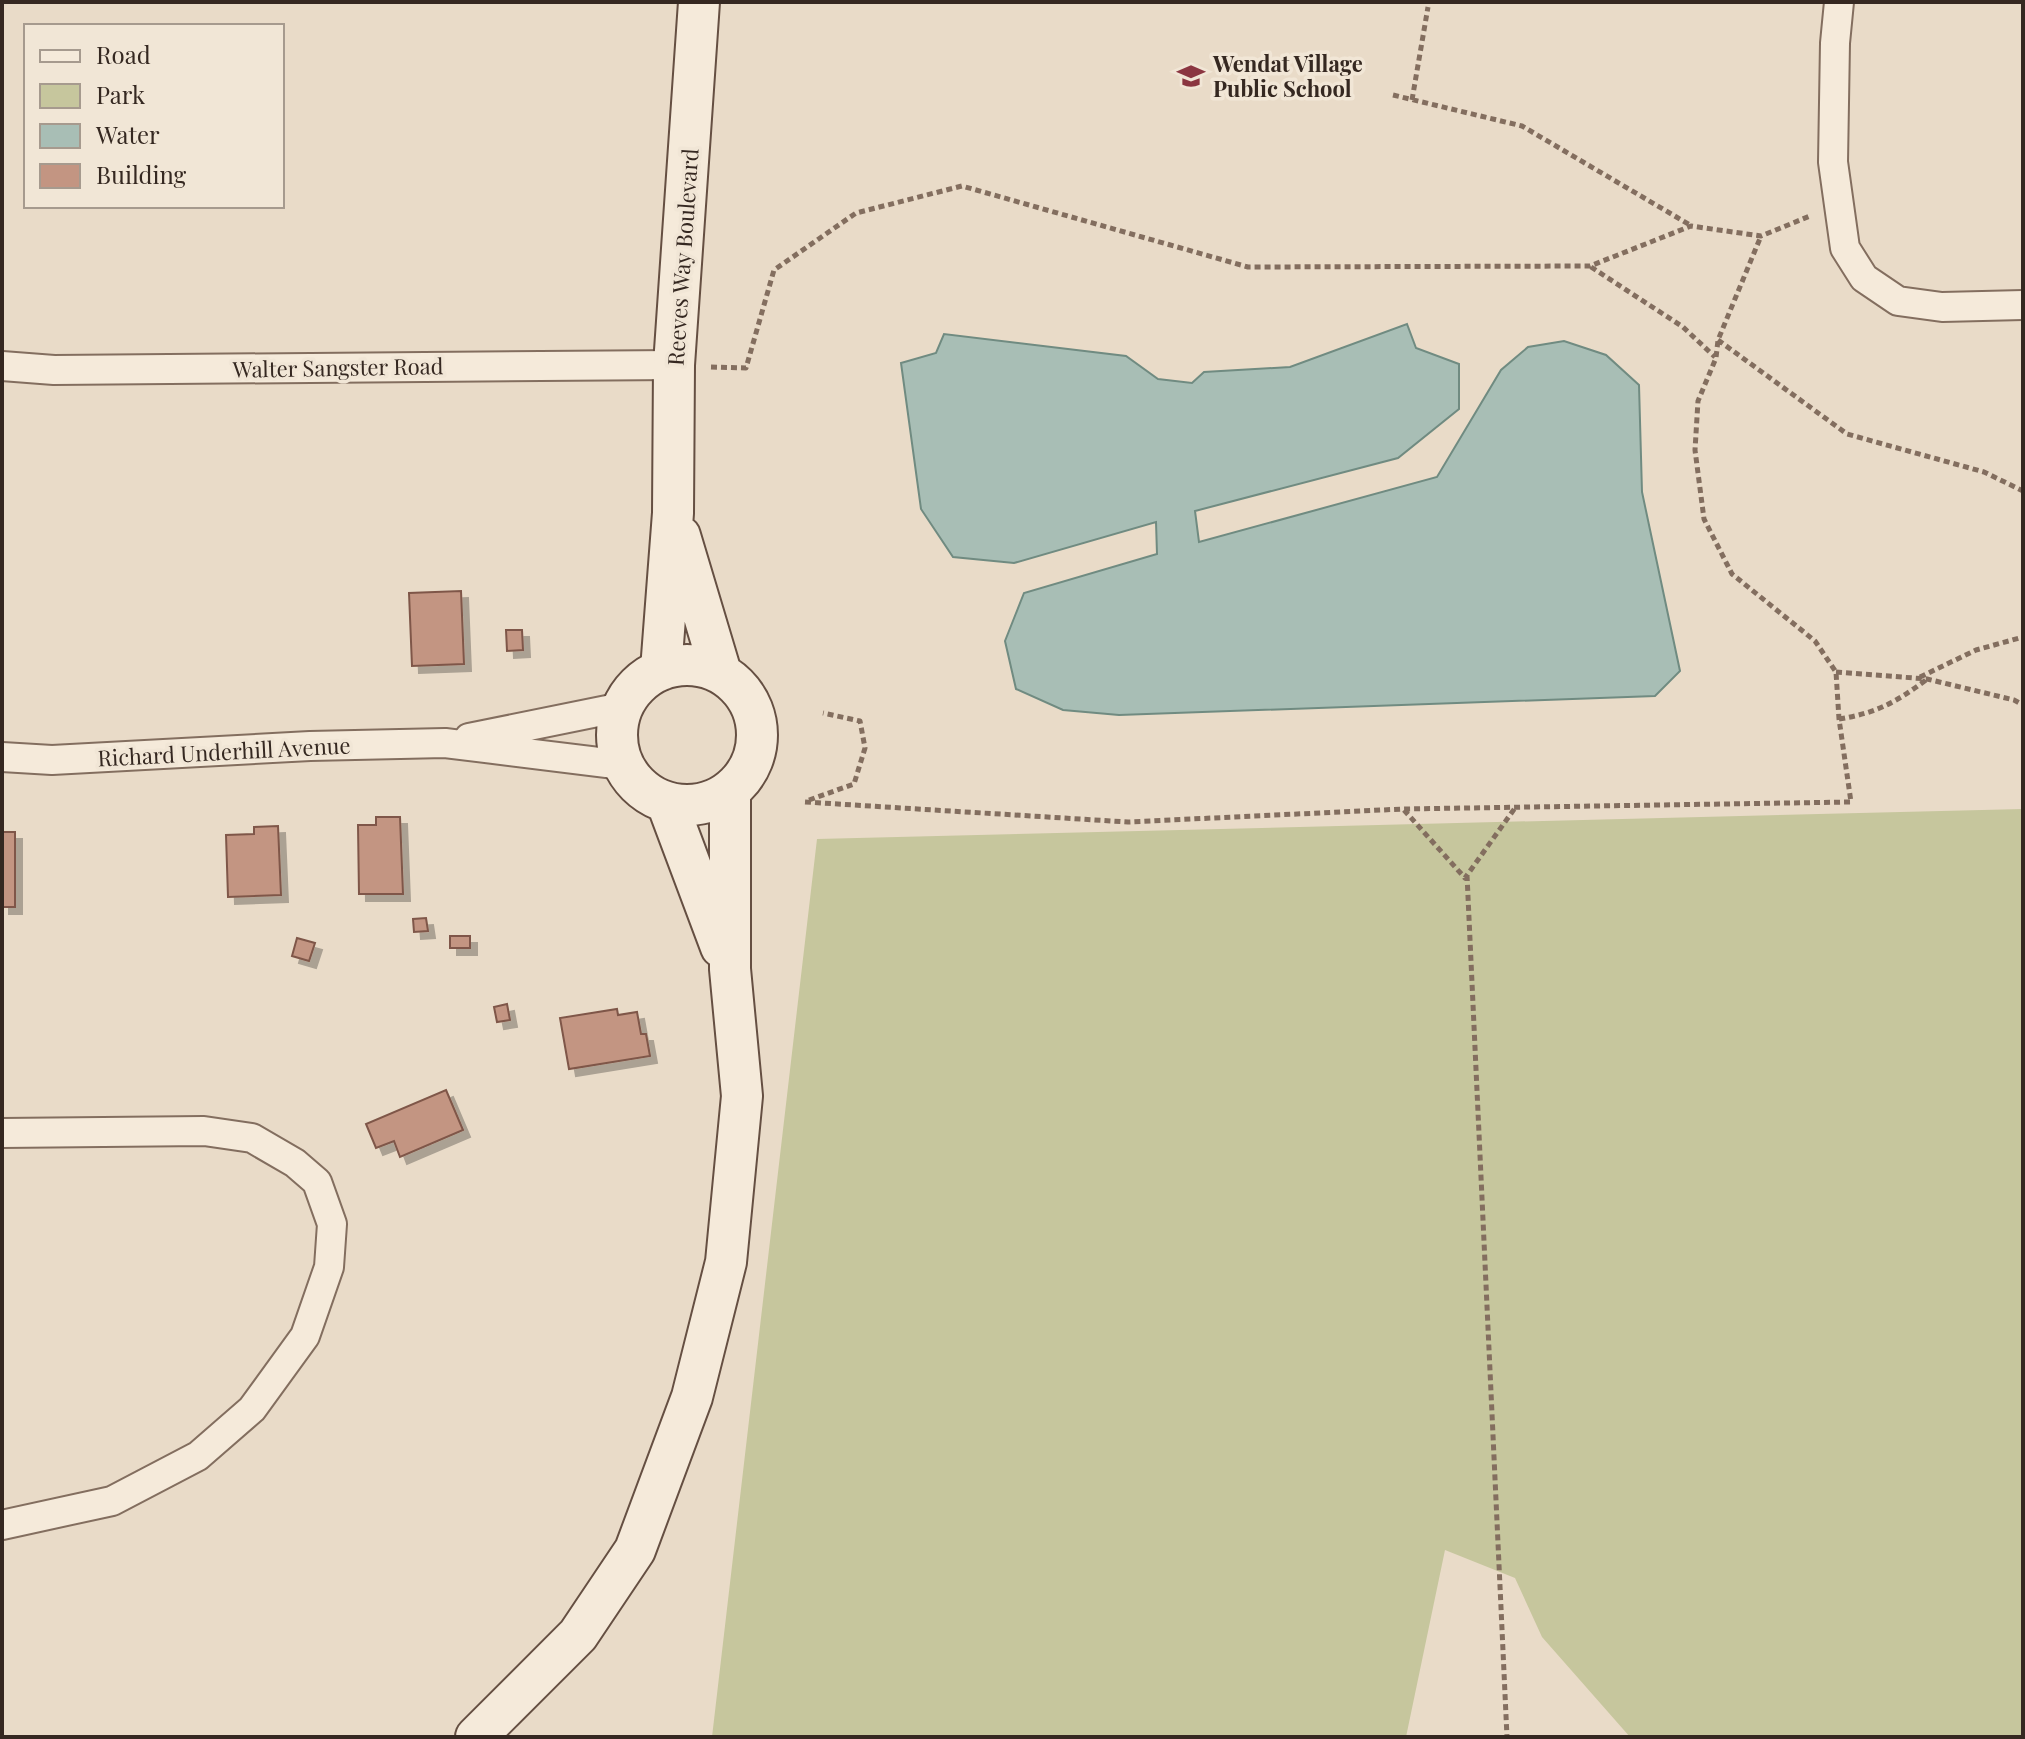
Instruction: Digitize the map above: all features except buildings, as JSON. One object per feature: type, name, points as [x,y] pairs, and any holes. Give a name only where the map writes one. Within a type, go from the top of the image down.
[{"type":"street","name":"Reeves Way Boulevard","points":[[661,670],[673,513],[674,365],[699,2]]},
{"type":"street","points":[[1839,2],[1835,43],[1833,162],[1845,248],[1864,278],[1898,301],[1942,307],[2023,305]]},
{"type":"street","name":"Walter Sangster Road","points":[[2,366],[54,370],[674,365]]},
{"type":"street","name":"Reeves Way Boulevard","points":[[673,513],[721,673]]},
{"type":"street","points":[[681,665],[701,666],[721,673],[739,687],[752,707],[758,730],[756,754],[746,775],[730,792],[710,802],[689,806],[667,803],[649,795],[633,782],[617,747],[617,726],[622,707],[638,685],[661,670],[681,665]]},
{"type":"street","name":"Richard Underhill Avenue","points":[[445,743],[622,707]]},
{"type":"street","name":"Richard Underhill Avenue","points":[[2,757],[52,760],[310,746],[445,743],[623,765]]},
{"type":"street","points":[[476,1737],[578,1635],[635,1550],[692,1397],[726,1262],[742,1096],[730,969],[730,792]]},
{"type":"street","points":[[667,803],[730,969]]},
{"type":"street","points":[[2,1133],[204,1131],[252,1138],[295,1163],[317,1182],[332,1224],[329,1267],[305,1336],[252,1409],[198,1456],[112,1501],[2,1525]]},
{"type":"path","points":[[1412,100],[1428,7]]},
{"type":"path","points":[[1393,95],[1522,126],[1691,226],[1761,236],[1839,205]]},
{"type":"path","points":[[674,365],[746,368],[774,270],[856,213],[962,186],[1248,267],[1590,266],[1691,226]]},
{"type":"path","points":[[823,713],[860,721],[865,748],[854,784],[805,802],[1128,822],[1403,809],[1851,802],[1839,719],[1836,672],[1815,641],[1732,574],[1704,519],[1695,450],[1698,401],[1716,358],[1718,340],[1761,236]]},
{"type":"path","points":[[1590,266],[1683,327],[1716,358]]},
{"type":"path","points":[[1718,340],[1847,434],[1984,472],[2023,491]]},
{"type":"path","points":[[1918,678],[1976,650],[2023,637]]},
{"type":"path","points":[[1836,672],[1927,679],[2014,700],[2023,705]]},
{"type":"path","points":[[1839,719],[1895,703],[1927,679]]},
{"type":"path","points":[[1403,809],[1465,878],[1515,808]]},
{"type":"path","points":[[1467,875],[1507,1737]]},
{"type":"green space","points":[[2023,809],[2023,1737],[1630,1737],[1542,1637],[1515,1578],[1445,1550],[1406,1737],[712,1737],[817,839]]},
{"type":"water","points":[[1407,324],[1416,348],[1459,364],[1459,409],[1398,458],[1195,511],[1199,542],[1437,477],[1501,370],[1528,347],[1564,341],[1606,355],[1639,385],[1642,492],[1680,671],[1655,696],[1119,715],[1063,710],[1016,689],[1005,641],[1024,593],[1157,554],[1156,522],[1014,563],[953,557],[921,509],[901,363],[936,353],[944,334],[1126,356],[1158,379],[1192,383],[1204,372],[1290,367]]},
{"type":"place","name":"Wendat Village Public School","points":[[1191,76]]}]
